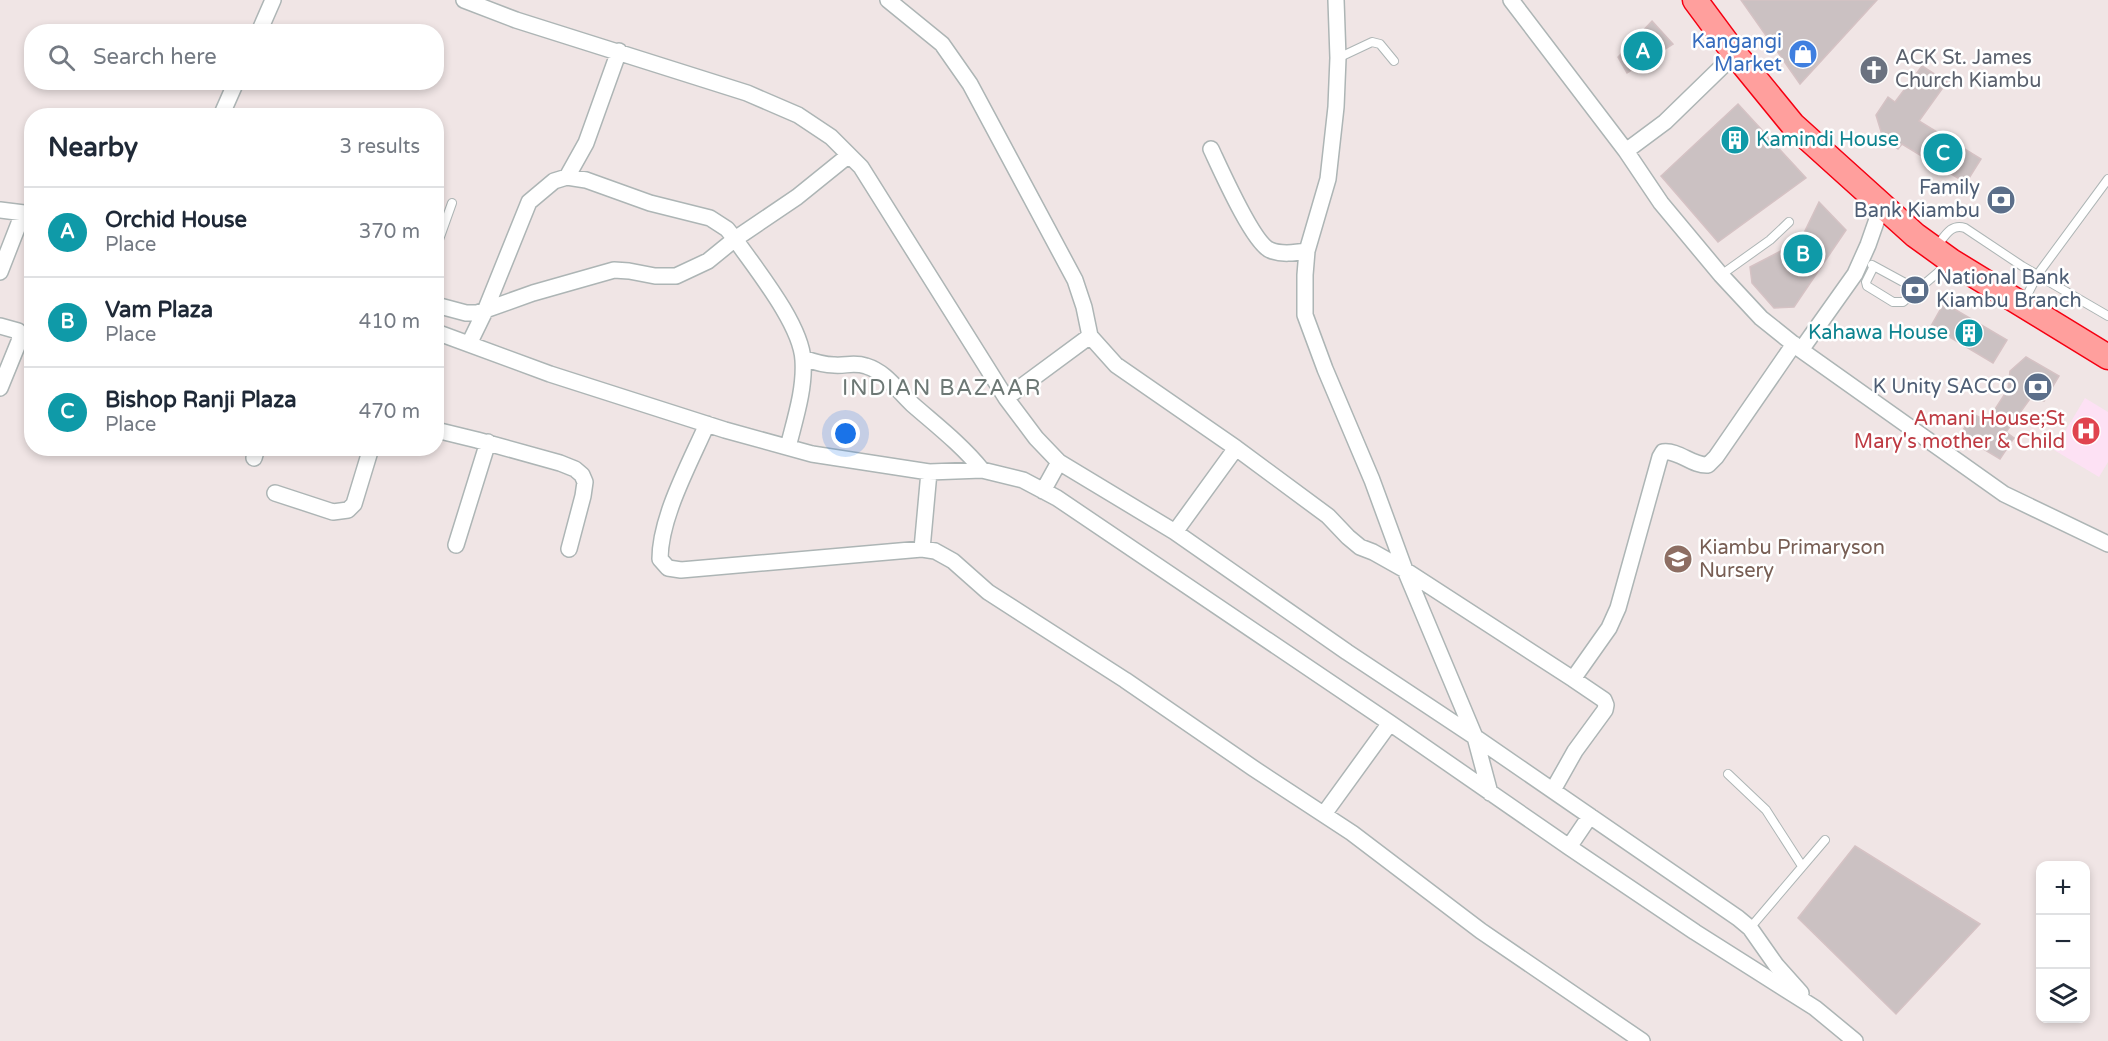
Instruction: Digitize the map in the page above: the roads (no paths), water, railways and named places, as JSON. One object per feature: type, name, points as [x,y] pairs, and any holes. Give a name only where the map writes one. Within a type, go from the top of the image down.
[{"type":"highway","points":[[1695,0],[1735,54],[1793,125],[1882,205],[1943,255],[2108,357]]},
{"type":"street","points":[[262,24],[273,0]]},
{"type":"street","points":[[464,0],[516,20],[747,93],[798,115],[831,137],[861,167],[1006,398],[1036,438],[1059,462],[1175,532],[1553,790],[1750,928],[1776,965],[1815,1008]]},
{"type":"street","points":[[888,0],[942,44],[970,84],[1076,280],[1090,336],[1116,365],[1236,448],[1328,516],[1360,547],[1405,570],[1604,700],[1605,710],[1575,751],[1553,790]]},
{"type":"street","points":[[1336,0],[1338,58],[1336,107],[1328,179],[1307,252],[1305,315],[1372,480],[1405,570],[1475,737],[1490,794]]},
{"type":"street","points":[[1511,0],[1626,152],[1661,204],[1720,275],[1761,318],[2004,495],[2108,544]]},
{"type":"street","points":[[567,177],[586,143],[619,51]]},
{"type":"street","points":[[1626,152],[1665,122],[1735,54]]},
{"type":"street","points":[[225,108],[232,90]]},
{"type":"street","points":[[1211,148],[1244,215],[1263,246],[1271,251],[1307,252]]},
{"type":"street","points":[[444,307],[466,313],[485,311],[534,293],[614,270],[655,276],[676,276],[708,261],[735,239],[797,197],[849,155]]},
{"type":"street","points":[[469,344],[485,311],[529,202],[554,181],[567,177],[586,180],[650,203],[710,218],[727,229],[735,239],[779,302],[796,336],[803,358],[798,409],[788,447]]},
{"type":"street","points":[[1573,679],[1609,628],[1618,608],[1660,457],[1664,452],[1670,451],[1696,465],[1708,465],[1855,273],[1868,262],[1869,245],[1882,205]]},
{"type":"street","points":[[0,210],[24,213]]},
{"type":"street","points":[[0,272],[24,220]]},
{"type":"street","points":[[0,326],[18,331],[20,339],[0,388]]},
{"type":"street","points":[[444,335],[549,374],[706,424],[812,454],[929,472],[982,470],[1023,480],[1043,490],[1390,723],[1490,794],[1695,932],[1815,1008],[1855,1041]]},
{"type":"street","points":[[1006,398],[1090,336]]},
{"type":"street","points":[[803,358],[828,365],[853,363],[868,367],[885,376],[909,401],[967,452],[982,470]]},
{"type":"street","points":[[706,424],[668,516],[660,543],[660,560],[668,568],[681,570],[922,549],[934,551],[953,561],[988,592],[1125,680],[1352,833],[1481,931],[1642,1041]]},
{"type":"street","points":[[444,432],[488,442],[560,464],[575,469],[582,475],[585,482],[583,496],[569,549]]},
{"type":"street","points":[[456,545],[488,442]]},
{"type":"street","points":[[1175,532],[1236,448]]},
{"type":"street","points":[[275,493],[333,512],[348,510],[354,504],[369,456]]},
{"type":"street","points":[[1043,490],[1059,462]]},
{"type":"street","points":[[922,549],[929,472]]},
{"type":"street","points":[[1324,814],[1390,723]]},
{"type":"street","points":[[1569,847],[1590,816]]},
{"type":"lane","points":[[1338,58],[1372,42],[1380,44],[1394,61]]},
{"type":"lane","points":[[2023,304],[2038,274],[2108,179]]},
{"type":"lane","points":[[444,226],[452,203]]},
{"type":"lane","points":[[1720,275],[1770,240],[1789,222]]},
{"type":"lane","points":[[1918,290],[1868,262],[1867,286],[1893,302],[1903,302],[1918,290],[1943,255],[1951,228],[1960,226],[2108,316]]},
{"type":"lane","points":[[1728,774],[1766,810],[1802,866]]},
{"type":"lane","points":[[1750,928],[1825,840]]},
{"type":"place","name":"Orchid House","points":[[1643,51]]},
{"type":"place","name":"Kangangi Market","points":[[1803,54]]},
{"type":"place","name":"ACK St. James Church Kiambu","points":[[1874,70]]},
{"type":"place","name":"Kamindi House","points":[[1735,140]]},
{"type":"place","name":"Bishop Ranji Plaza","points":[[1943,153]]},
{"type":"place","name":"Family Bank Kiambu","points":[[2001,200]]},
{"type":"place","name":"Vam Plaza","points":[[1803,254]]},
{"type":"place","name":"National Bank Kiambu Branch","points":[[1915,290]]},
{"type":"place","name":"Kahawa House","points":[[1969,333]]},
{"type":"place","name":"K Unity SACCO","points":[[2038,387]]},
{"type":"place","name":"Amani House;St Mary's mother & Child","points":[[2086,431]]},
{"type":"place","name":"Kiambu Primaryson Nursery","points":[[1678,559]]},
{"type":"district","name":"INDIAN BAZAAR","points":[[942,388]]}]
